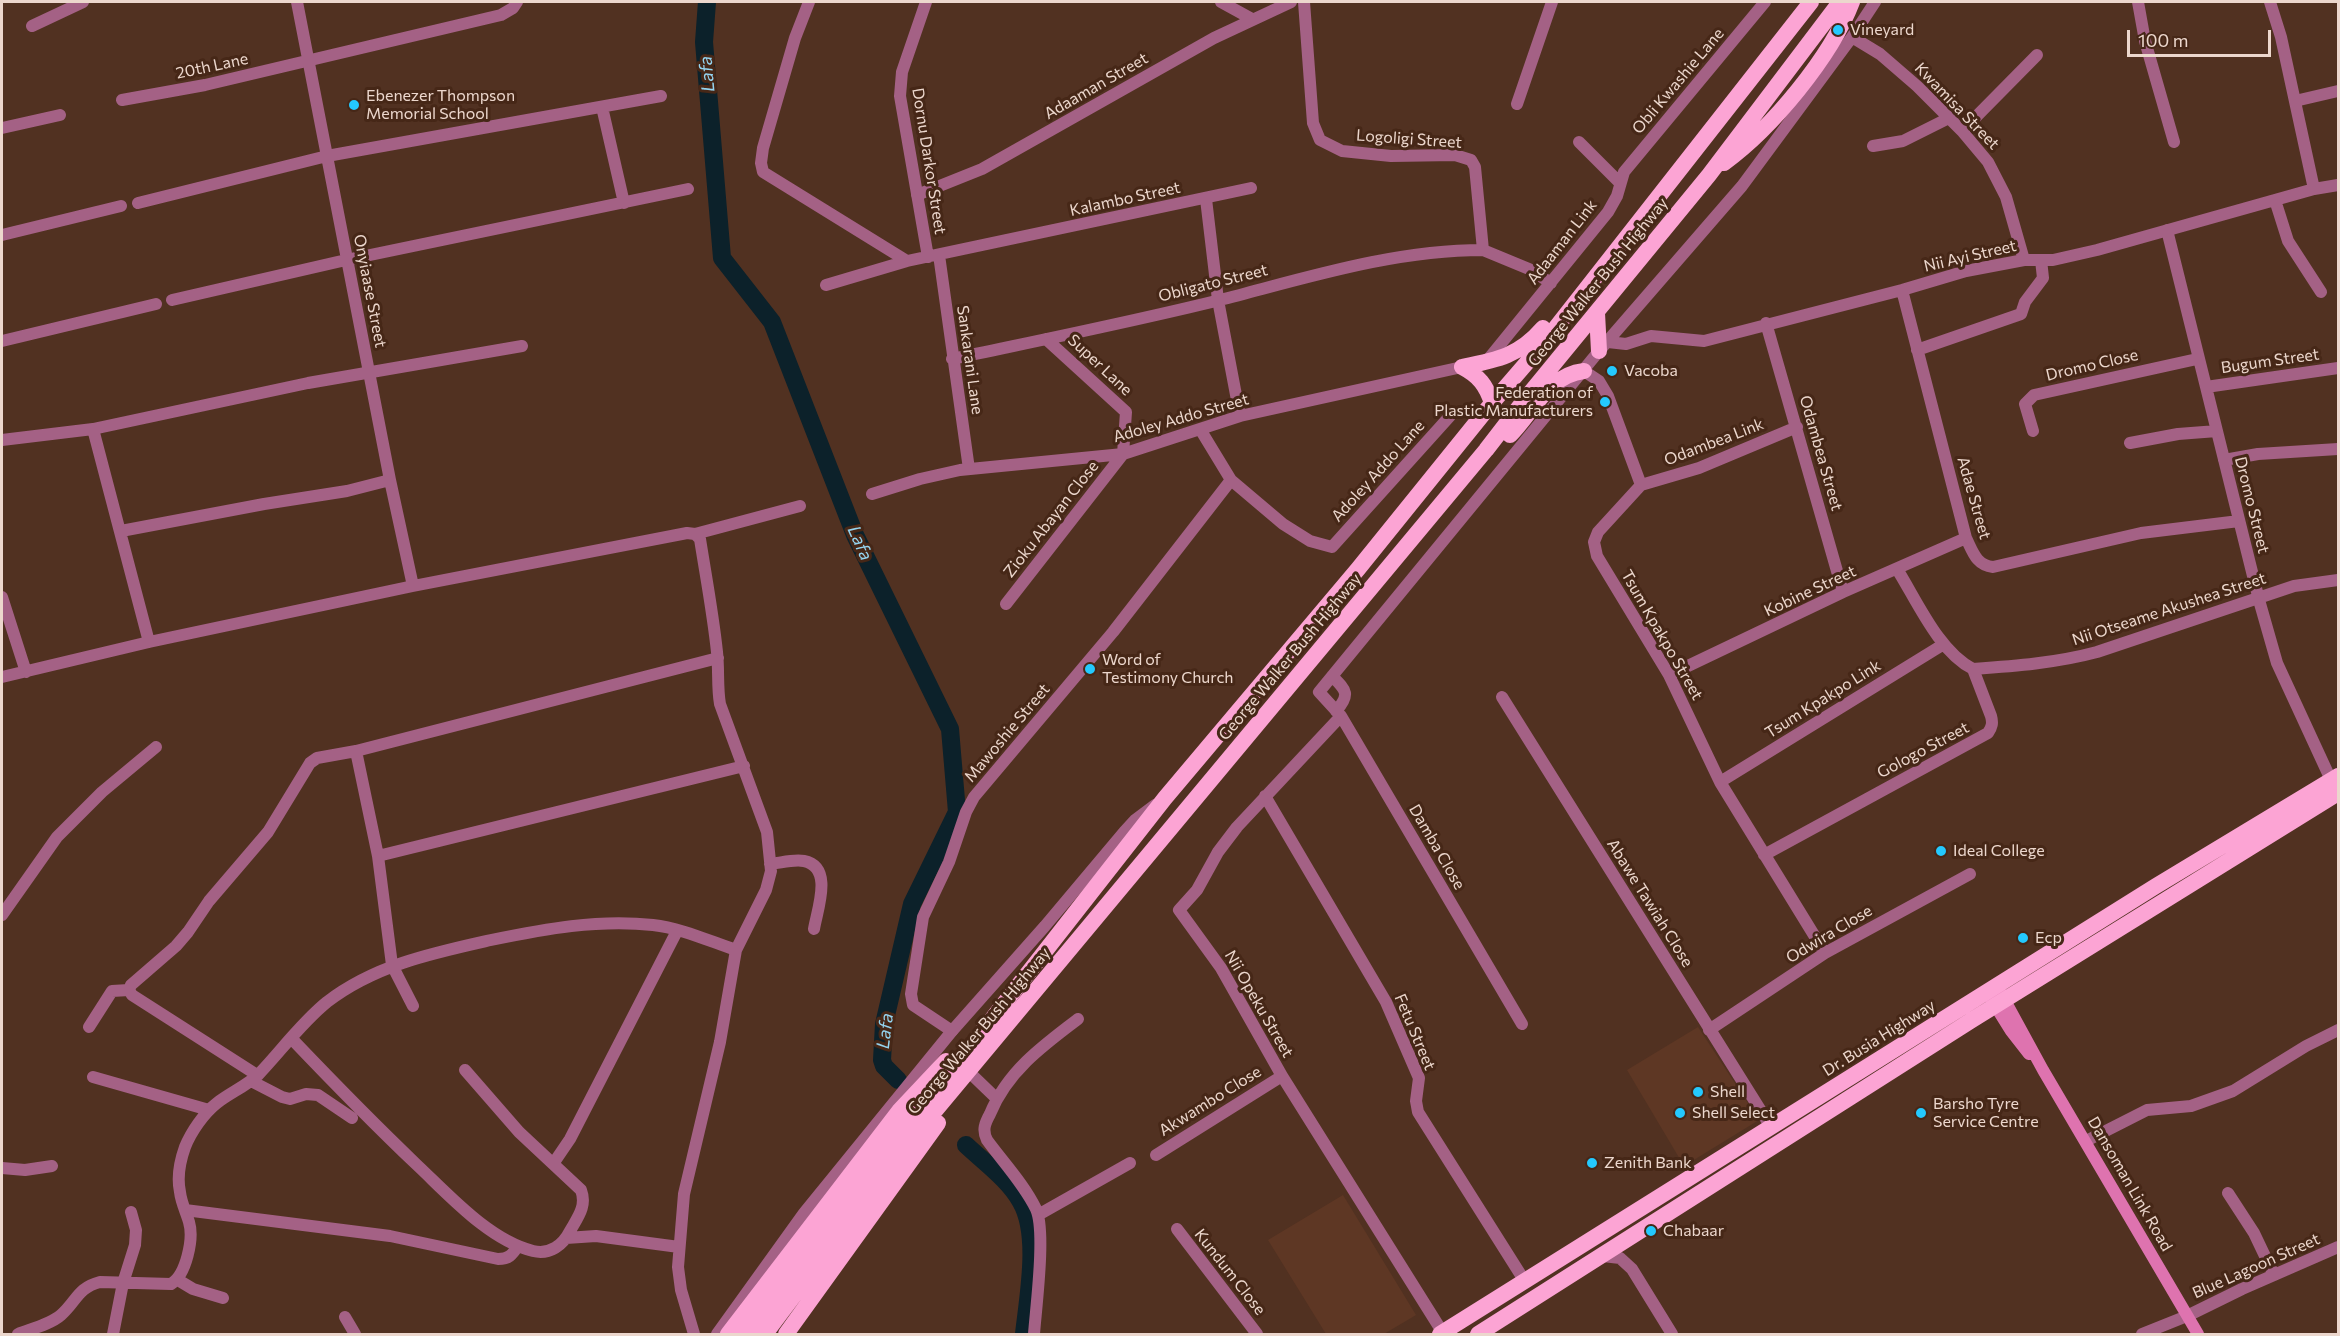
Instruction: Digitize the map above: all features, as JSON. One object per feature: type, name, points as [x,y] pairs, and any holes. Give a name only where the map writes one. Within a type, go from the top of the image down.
[{"type":"highway","name":"George Walker Bush Highway","points":[[747,1335],[886,1150],[1166,798],[1543,344],[1811,2]]},
{"type":"highway","name":"George Walker Bush Highway","points":[[765,1335],[883,1177],[1486,450],[1709,175],[1840,2]]},
{"type":"highway","points":[[1709,175],[1747,147],[1797,91],[1822,56],[1848,13],[1852,2]]},
{"type":"highway","points":[[1462,367],[1502,359],[1521,350],[1535,338],[1616,239],[1641,219]]},
{"type":"highway","points":[[1597,313],[1603,347]]},
{"type":"highway","points":[[1462,367],[1480,378],[1492,403]]},
{"type":"highway","points":[[1486,450],[1511,434],[1557,380],[1568,374],[1584,371]]},
{"type":"highway","name":"Dr. Busia Highway","points":[[1478,1335],[1603,1256],[1997,996],[2336,783]]},
{"type":"highway","points":[[728,1335],[899,1111],[1030,970]]},
{"type":"highway","name":"Dr. Busia Highway","points":[[1441,1334],[1771,1127],[1997,996]]},
{"type":"highway","points":[[786,1335],[938,1123],[958,1085]]},
{"type":"main road","name":"Dansoman Link Road","points":[[1997,996],[2086,1141],[2198,1335]]},
{"type":"street","points":[[32,26],[83,2]]},
{"type":"street","name":"Onyiaase Street","points":[[297,2],[346,260],[413,586]]},
{"type":"street","name":"20th Lane","points":[[122,100],[205,86],[501,15],[513,8],[517,2]]},
{"type":"street","points":[[809,2],[795,38],[763,148],[763,172],[907,261]]},
{"type":"street","name":"Dornu Darkor Street","points":[[926,2],[900,80],[902,113],[917,195],[933,256]]},
{"type":"street","points":[[1221,2],[1252,19]]},
{"type":"street","name":"Adaaman Street","points":[[917,195],[982,170],[1121,89],[1252,19],[1291,2]]},
{"type":"street","name":"Logoligi Street","points":[[1304,2],[1313,123],[1320,140],[1342,151],[1391,156],[1455,155],[1471,160],[1475,167],[1483,250]]},
{"type":"street","points":[[1516,104],[1552,2]]},
{"type":"street","name":"Obli Kwashie Lane","points":[[1619,182],[1624,172],[1765,2]]},
{"type":"street","points":[[1339,713],[1346,696],[1342,686],[1332,676],[1603,347],[1742,186],[1852,37],[1875,2]]},
{"type":"street","points":[[2138,2],[2145,42],[2174,142]]},
{"type":"street","points":[[2270,2],[2281,37],[2314,189]]},
{"type":"street","name":"Kwamisa Street","points":[[1852,37],[1880,54],[1949,118],[1988,162],[2006,197],[2024,260]]},
{"type":"street","points":[[1962,131],[2037,55]]},
{"type":"street","points":[[2295,101],[2338,91]]},
{"type":"street","points":[[138,203],[327,156],[661,96]]},
{"type":"street","points":[[602,107],[624,202]]},
{"type":"street","points":[[2,128],[60,115]]},
{"type":"street","points":[[1873,146],[1903,141],[1949,118]]},
{"type":"street","points":[[1579,142],[1619,182]]},
{"type":"street","name":"Adaaman Link","points":[[1486,362],[1608,212],[1617,196],[1619,182]]},
{"type":"street","name":"Nii Ayi Street","points":[[1603,347],[1626,344],[1651,336],[1704,341],[1766,323],[1902,290],[1966,271],[2024,260],[2053,260],[2314,189],[2338,185]]},
{"type":"street","points":[[1206,199],[1251,188]]},
{"type":"street","points":[[172,300],[346,260],[688,189]]},
{"type":"street","name":"Kalambo Street","points":[[826,285],[907,261],[1206,199],[1218,300],[1240,416]]},
{"type":"street","points":[[2275,200],[2288,242],[2321,292]]},
{"type":"street","points":[[2,235],[121,206]]},
{"type":"street","name":"Dromo Street","points":[[2167,230],[2197,359],[2277,663],[2336,783]]},
{"type":"street","name":"Obligato Street","points":[[952,360],[1218,300],[1332,270],[1446,250],[1483,250]]},
{"type":"street","points":[[1483,250],[1529,269],[1551,283]]},
{"type":"street","name":"Sankarani Lane","points":[[933,256],[969,469]]},
{"type":"street","points":[[1917,350],[2021,314],[2025,302],[2043,278],[2041,260]]},
{"type":"street","name":"Adae Street","points":[[1902,290],[1966,538],[1976,558],[1983,566],[1993,567],[2141,533],[2239,520]]},
{"type":"street","points":[[2,341],[156,304]]},
{"type":"street","name":"Odambea Street","points":[[1766,323],[1843,592]]},
{"type":"street","name":"Super Lane","points":[[1046,339],[1126,412],[1123,454]]},
{"type":"street","points":[[2,440],[93,429],[369,371],[522,346]]},
{"type":"street","name":"Dromo Close","points":[[2033,431],[2025,404],[2034,395],[2197,359]]},
{"type":"street","name":"Adoley Addo Street","points":[[872,494],[920,479],[969,469],[1123,454],[1240,416],[1462,367]]},
{"type":"street","name":"Bugum Street","points":[[2206,387],[2338,368]]},
{"type":"street","points":[[1584,371],[1599,381],[1608,396],[1641,485]]},
{"type":"street","name":"Adoley Addo Lane","points":[[1200,429],[1231,480],[1283,524],[1310,541],[1332,547],[1449,416]]},
{"type":"street","name":"Odambea Link","points":[[1641,485],[1699,468],[1797,427]]},
{"type":"street","points":[[93,429],[149,642]]},
{"type":"street","points":[[2130,443],[2167,436],[2217,431]]},
{"type":"street","points":[[2224,460],[2258,454],[2338,449]]},
{"type":"street","name":"Zioku Abayan Close","points":[[1006,604],[1123,454]]},
{"type":"street","points":[[121,531],[347,491],[390,480]]},
{"type":"street","name":"Mawoshie Street","points":[[952,1031],[913,1005],[911,994],[923,917],[949,862],[966,812],[974,797],[1113,633],[1231,480]]},
{"type":"street","name":"Tsum Kpakpo Street","points":[[1641,485],[1598,532],[1594,542],[1597,556],[1669,675],[1720,782],[1825,953]]},
{"type":"street","points":[[2,677],[149,642],[413,586],[687,533],[695,534],[800,506]]},
{"type":"street","points":[[694,1335],[681,1290],[678,1267],[684,1194],[694,1146],[716,1066],[736,950],[766,890],[770,864],[767,832],[720,704],[717,688],[718,658],[700,539],[695,534]]},
{"type":"street","name":"Kobine Street","points":[[1669,675],[1843,592],[1966,538]]},
{"type":"street","points":[[1897,570],[1944,644],[1955,658],[1973,669]]},
{"type":"street","name":"Nii Otseame Akushea Street","points":[[1973,669],[2069,659],[2259,600],[2294,586],[2338,580]]},
{"type":"street","points":[[2,597],[26,672]]},
{"type":"street","name":"Tsum Kpakpo Link","points":[[1720,782],[1944,644]]},
{"type":"street","points":[[129,990],[131,985],[176,946],[209,902],[260,843],[310,763],[317,758],[356,751],[718,658]]},
{"type":"street","name":"Gologo Street","points":[[1764,855],[1988,733],[1993,723],[1973,669]]},
{"type":"street","name":"Damba Close","points":[[1332,676],[1319,692],[1339,713],[1522,1024]]},
{"type":"street","name":"Abawe Tawiah Close","points":[[1502,697],[1771,1127]]},
{"type":"street","name":"Nii Opeku Street","points":[[1339,713],[1218,852],[1197,890],[1179,910],[1221,968],[1282,1076],[1441,1334]]},
{"type":"street","points":[[2,915],[57,837],[102,792],[156,747]]},
{"type":"street","points":[[356,751],[378,856],[392,965],[413,1006]]},
{"type":"street","points":[[378,856],[744,766]]},
{"type":"street","name":"Fetu Street","points":[[1265,796],[1386,1002],[1419,1078],[1416,1101],[1418,1112],[1524,1280]]},
{"type":"street","name":"George Walker Bush Highway","points":[[717,1335],[804,1213],[952,1031],[1135,820],[1166,798]]},
{"type":"street","points":[[770,864],[806,861],[813,865],[819,873],[823,883],[813,929]]},
{"type":"street","name":"Odwira Close","points":[[1709,1030],[1825,953],[1970,874]]},
{"type":"street","points":[[18,1335],[61,1315],[82,1289],[90,1284],[100,1282],[171,1284],[178,1280],[183,1273],[190,1239],[190,1224],[180,1192],[179,1175],[185,1147],[209,1110],[254,1078],[313,1014],[328,1001],[392,965],[443,951],[593,922],[655,926],[736,950]]},
{"type":"street","points":[[554,1164],[570,1138],[677,931]]},
{"type":"street","points":[[89,1027],[112,991],[129,990]]},
{"type":"street","points":[[129,990],[132,995],[282,1097],[318,1095],[352,1118]]},
{"type":"street","points":[[1034,1335],[1041,1233],[1038,1215],[1028,1195],[984,1134],[984,1126],[996,1098],[1026,1061],[1078,1019]]},
{"type":"street","points":[[2086,1141],[2147,1110],[2191,1106],[2233,1091],[2306,1046],[2338,1030]]},
{"type":"street","points":[[291,1038],[361,1111],[482,1224],[518,1246],[546,1252],[557,1248],[566,1238],[584,1208],[581,1190],[519,1132],[465,1070]]},
{"type":"street","points":[[969,1072],[996,1098]]},
{"type":"street","name":"Akwambo Close","points":[[1156,1155],[1282,1076]]},
{"type":"street","points":[[93,1077],[209,1110]]},
{"type":"street","points":[[1038,1215],[1130,1163]]},
{"type":"street","points":[[2,1168],[25,1170],[52,1166]]},
{"type":"street","points":[[2228,1193],[2254,1233],[2274,1275]]},
{"type":"street","points":[[185,1210],[390,1236],[498,1259],[507,1259],[513,1255],[518,1246]]},
{"type":"street","points":[[113,1335],[123,1283],[135,1245],[136,1230],[131,1212]]},
{"type":"street","name":"Kundum Close","points":[[1177,1229],[1257,1335]]},
{"type":"street","points":[[566,1238],[596,1236],[679,1247]]},
{"type":"street","name":"Blue Lagoon Street","points":[[2142,1335],[2338,1247]]},
{"type":"street","points":[[1603,1256],[1620,1258],[1632,1269],[1672,1335]]},
{"type":"street","points":[[178,1280],[193,1289],[223,1298]]},
{"type":"street","points":[[345,1317],[355,1335]]},
{"type":"shaded area","points":[[1698,1027],[1759,1120],[1684,1166],[1627,1070]]},
{"type":"shaded area","points":[[1343,1195],[1416,1315],[1384,1334],[1326,1334],[1268,1240]]},
{"type":"waterway","name":"Lafa","points":[[707,2],[704,42],[722,258],[772,322],[855,535],[950,729],[957,812],[912,904],[884,1024],[882,1060],[884,1066],[898,1080]]},
{"type":"waterway","points":[[966,1145],[1010,1186],[1027,1216],[1031,1266],[1024,1334]]},
{"type":"place","name":"Vineyard","points":[[1838,30]]},
{"type":"place","name":"Ebenezer Thompson Memorial School","points":[[354,105]]},
{"type":"place","name":"Vacoba","points":[[1612,371]]},
{"type":"place","name":"Federation of Plastic Manufacturers","points":[[1605,402]]},
{"type":"place","name":"Word of Testimony Church","points":[[1090,669]]},
{"type":"place","name":"Ideal College","points":[[1941,851]]},
{"type":"place","name":"Ecp","points":[[2023,938]]},
{"type":"place","name":"Shell","points":[[1698,1092]]},
{"type":"place","name":"Shell Select","points":[[1680,1113]]},
{"type":"place","name":"Barsho Tyre Service Centre","points":[[1921,1113]]},
{"type":"place","name":"Zenith Bank","points":[[1592,1163]]},
{"type":"place","name":"Chabaar","points":[[1651,1231]]}]
